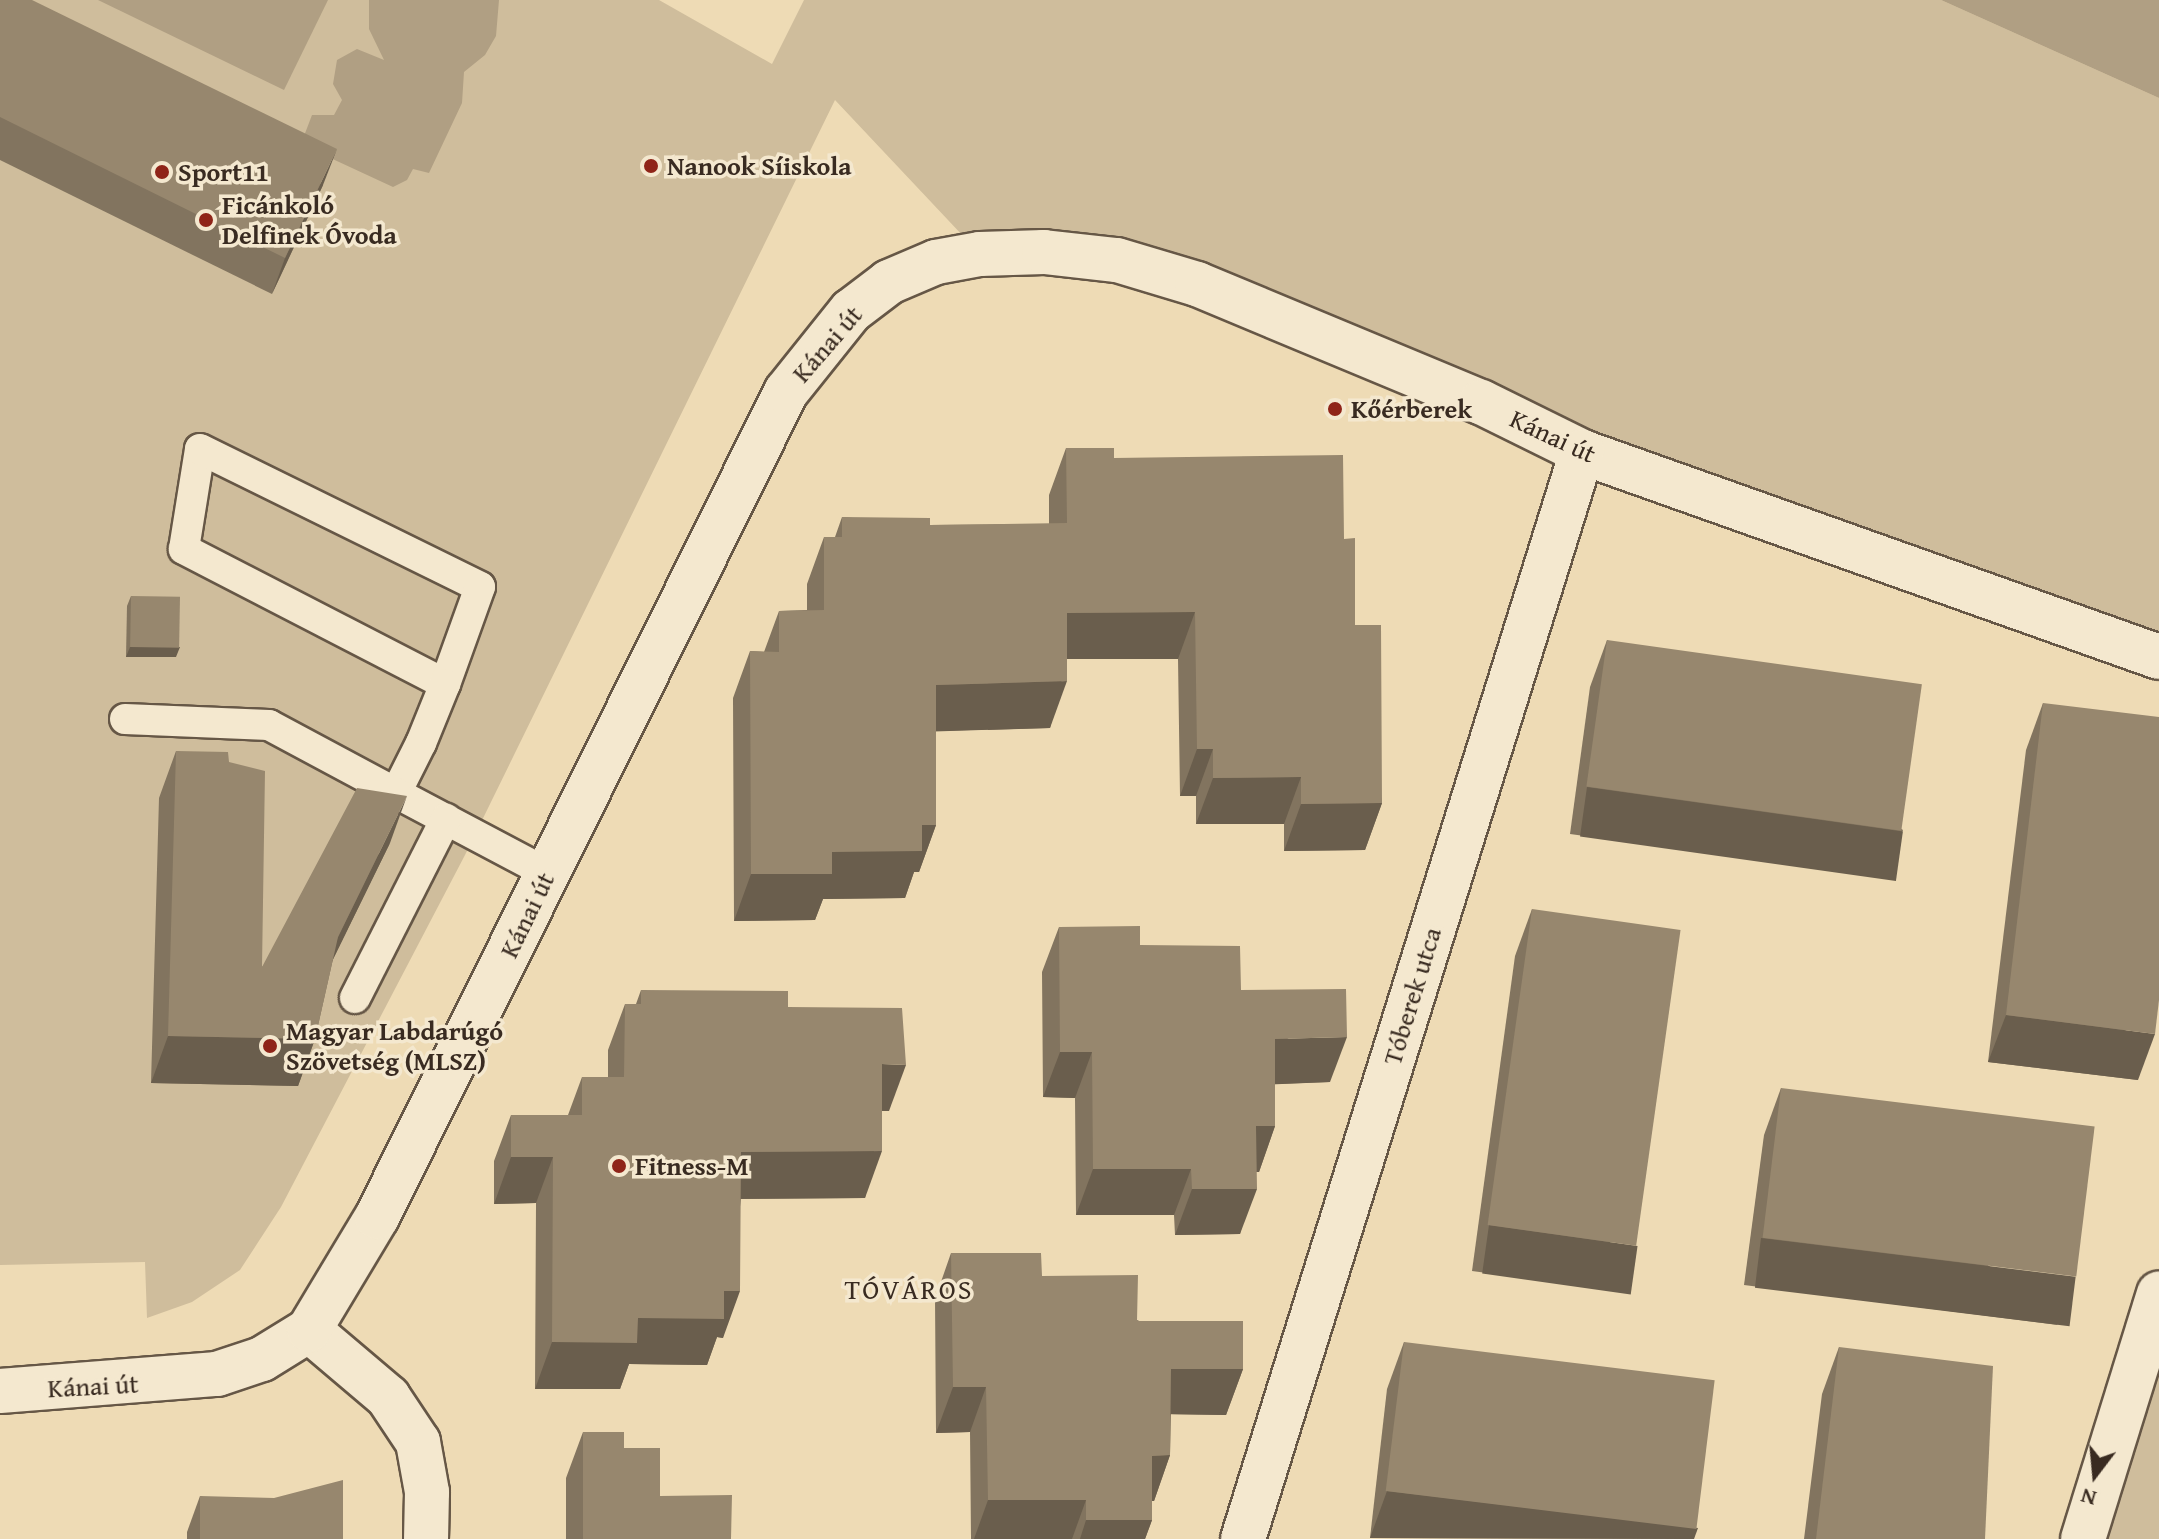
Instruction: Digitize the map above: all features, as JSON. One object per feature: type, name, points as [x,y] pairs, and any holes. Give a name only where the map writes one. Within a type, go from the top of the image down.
[{"type":"street","name":"Kánai út","points":[[0,1391],[217,1374],[262,1359],[309,1330],[377,1217],[786,392],[851,311],[889,282],[913,272],[980,254],[1044,252],[1117,260],[1197,284],[1397,366],[1582,452],[2159,657]]},
{"type":"street","name":"Tóberek utca","points":[[1243,1539],[1582,452]]},
{"type":"street","points":[[2083,1539],[2159,1293]]},
{"type":"street","points":[[309,1330],[388,1397],[418,1442],[427,1492],[426,1539]]},
{"type":"lane","points":[[396,793],[445,684],[480,587],[200,449],[184,549],[445,684]]},
{"type":"lane","points":[[125,719],[269,725],[547,873]]},
{"type":"lane","points":[[355,998],[446,819]]},
{"type":"shaded area","points":[[0,0],[659,0],[772,64],[804,0],[1941,0],[2159,98],[2159,657],[1197,284],[980,254],[835,100],[465,855],[281,1207],[240,1270],[192,1302],[147,1318],[145,1262],[0,1265]]},
{"type":"shaded area","points":[[98,0],[328,0],[284,90]]},
{"type":"shaded area","points":[[369,0],[499,0],[496,36],[485,55],[464,72],[462,103],[429,173],[413,169],[407,180],[393,187],[311,149],[304,136],[312,115],[334,115],[342,100],[333,84],[337,60],[357,49],[384,60],[369,29]]},
{"type":"shaded area","points":[[1941,0],[2159,0],[2159,98]]},
{"type":"shaded area","points":[[2159,1293],[2159,1539],[2083,1539]]},
{"type":"building","name":"Sport11","points":[[0,0],[32,0],[337,149],[285,258],[0,117]]},
{"type":"building","points":[[1066,448],[1114,448],[1114,458],[1343,455],[1344,539],[1355,538],[1355,625],[1381,625],[1382,803],[1301,804],[1301,777],[1213,778],[1213,749],[1197,749],[1195,612],[1067,613],[1067,681],[936,685],[936,825],[922,825],[922,851],[832,852],[832,874],[751,874],[750,651],[779,652],[779,611],[824,610],[824,537],[842,537],[842,517],[930,518],[930,525],[1067,523]]},
{"type":"building","points":[[131,596],[180,597],[179,648],[130,647]]},
{"type":"building","points":[[1607,640],[1922,684],[1901,831],[1586,787]]},
{"type":"building","points":[[2043,703],[2159,717],[2159,1000],[2155,1034],[2006,1015]]},
{"type":"building","points":[[176,751],[228,752],[229,762],[265,771],[262,967],[357,788],[407,796],[338,937],[315,1039],[168,1036]]},
{"type":"building","points":[[1532,909],[1681,930],[1636,1246],[1488,1225]]},
{"type":"building","points":[[1140,926],[1140,945],[1240,946],[1241,990],[1346,989],[1347,1037],[1275,1039],[1275,1126],[1256,1126],[1257,1189],[1192,1189],[1191,1169],[1093,1169],[1092,1052],[1060,1052],[1059,927]]},
{"type":"building","points":[[641,990],[788,991],[788,1007],[902,1008],[906,1065],[882,1064],[882,1151],[741,1152],[740,1291],[724,1291],[724,1319],[638,1318],[637,1343],[552,1342],[553,1157],[511,1157],[511,1115],[582,1115],[582,1077],[624,1077],[625,1004],[641,1004]]},
{"type":"building","points":[[1781,1088],[2095,1127],[2076,1276],[1763,1238]]},
{"type":"building","points":[[951,1253],[1041,1253],[1042,1276],[1138,1275],[1137,1321],[1243,1321],[1243,1369],[1171,1369],[1170,1455],[1152,1456],[1152,1520],[1086,1520],[1086,1500],[988,1500],[986,1387],[953,1387]]},
{"type":"building","points":[[1404,1342],[1715,1380],[1696,1529],[1386,1491]]},
{"type":"building","points":[[1839,1347],[1993,1366],[1985,1539],[1816,1539]]},
{"type":"building","points":[[583,1432],[624,1432],[624,1448],[660,1448],[660,1496],[732,1495],[731,1539],[583,1539]]},
{"type":"building","points":[[343,1480],[343,1539],[200,1539],[200,1496],[274,1498]]},
{"type":"place","name":"Nanook Síiskola","points":[[651,166]]},
{"type":"place","name":"Sport11","points":[[162,172]]},
{"type":"place","name":"Ficánkoló Delfinek Óvoda","points":[[206,220]]},
{"type":"place","name":"Kőérberek","points":[[1335,409]]},
{"type":"place","name":"Magyar Labdarúgó Szövetség (MLSZ)","points":[[270,1046]]},
{"type":"place","name":"Fitness-M","points":[[619,1166]]},
{"type":"district","name":"TÓVÁROS","points":[[909,1289]]}]
